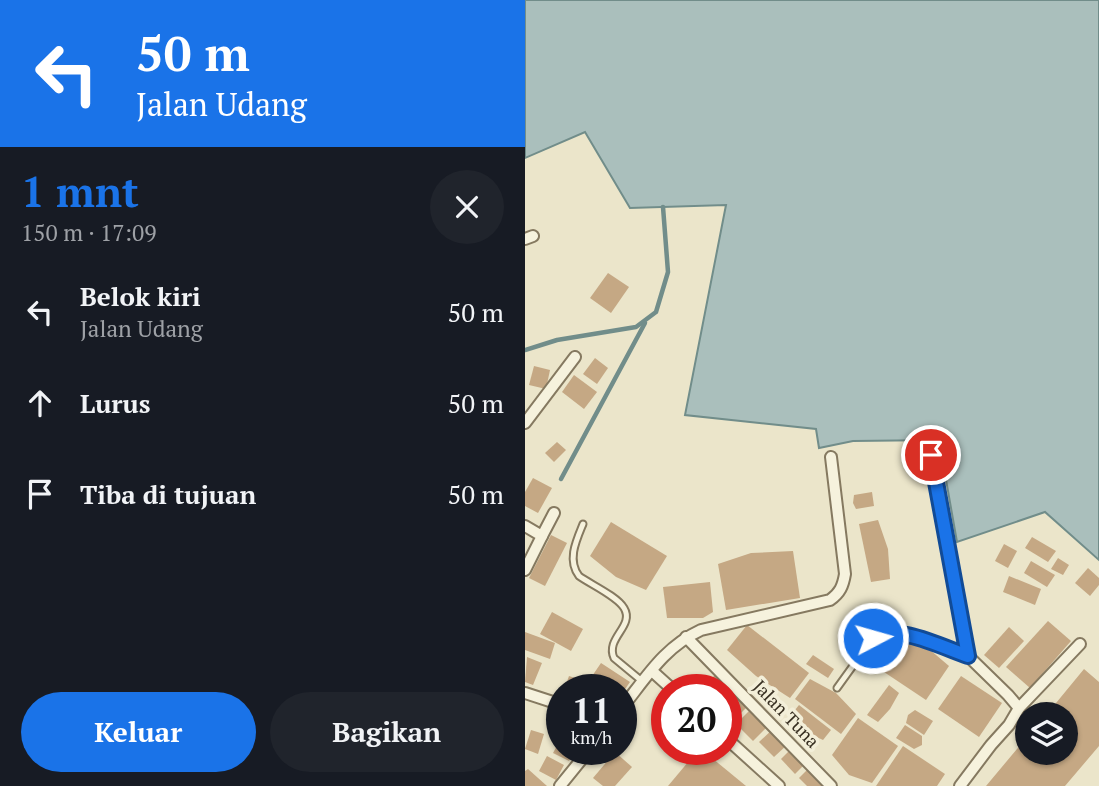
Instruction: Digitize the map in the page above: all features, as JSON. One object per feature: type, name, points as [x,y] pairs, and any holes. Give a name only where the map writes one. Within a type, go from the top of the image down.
[{"type":"street","points":[[525,423],[575,357]]},
{"type":"street","points":[[931,455],[968,656],[1015,704]]},
{"type":"street","points":[[637,689],[663,655],[686,637],[702,630],[830,600],[838,595],[845,574],[831,457]]},
{"type":"street","points":[[525,570],[554,513]]},
{"type":"street","points":[[525,526],[542,536]]},
{"type":"street","name":"Jalan Tuna","points":[[686,637],[831,786]]},
{"type":"street","points":[[1026,702],[1080,644]]},
{"type":"street","points":[[652,671],[655,674]]},
{"type":"street","points":[[525,693],[546,700]]},
{"type":"street","points":[[960,786],[1015,715]]},
{"type":"street","points":[[742,752],[779,786]]},
{"type":"street","points":[[561,786],[577,765]]},
{"type":"lane","points":[[583,524],[573,552],[575,572],[625,609],[626,621],[613,641],[611,652],[614,658],[643,682]]},
{"type":"lane","points":[[837,688],[873,638],[881,633],[903,634],[968,656]]},
{"type":"shaded area","points":[[525,0],[1099,0],[1099,560],[1045,512],[957,542],[939,440],[853,441],[819,448],[816,429],[685,415],[726,205],[630,208],[585,132],[525,158]]},
{"type":"building","points":[[608,273],[629,287],[611,313],[590,298]]},
{"type":"building","points":[[595,358],[608,368],[597,384],[583,374]]},
{"type":"building","points":[[534,366],[550,370],[546,389],[529,385]]},
{"type":"building","points":[[574,375],[597,392],[584,409],[562,392]]},
{"type":"building","points":[[557,442],[566,450],[554,462],[545,453]]},
{"type":"building","points":[[533,478],[552,488],[538,513],[525,506],[525,492]]},
{"type":"building","points":[[872,492],[874,506],[856,509],[853,503],[854,495]]},
{"type":"building","points":[[878,520],[888,549],[890,579],[871,582],[859,524]]},
{"type":"building","points":[[611,522],[667,556],[646,590],[616,577],[590,556]]},
{"type":"building","points":[[551,535],[567,543],[545,586],[529,578]]},
{"type":"building","points":[[1032,537],[1056,551],[1048,562],[1025,548]]},
{"type":"building","points":[[1004,544],[1017,551],[1008,568],[995,561]]},
{"type":"building","points":[[793,551],[800,598],[726,610],[718,564],[751,553]]},
{"type":"building","points":[[1058,558],[1069,565],[1063,575],[1051,569]]},
{"type":"building","points":[[1031,561],[1055,575],[1047,587],[1024,573]]},
{"type":"building","points":[[1088,568],[1099,578],[1099,585],[1090,596],[1075,583]]},
{"type":"building","points":[[1009,576],[1041,589],[1035,605],[1003,592]]},
{"type":"building","points":[[710,582],[713,612],[703,618],[667,618],[663,587]]},
{"type":"building","points":[[552,612],[583,629],[571,651],[540,634]]},
{"type":"building","points":[[1048,621],[1071,641],[1030,688],[1006,667]]},
{"type":"building","points":[[747,625],[809,673],[790,698],[756,676],[727,650]]},
{"type":"building","points":[[1009,627],[1024,641],[999,668],[984,655]]},
{"type":"building","points":[[525,632],[555,643],[550,659],[525,650]]},
{"type":"building","points":[[907,638],[929,649],[949,666],[926,700],[884,672]]},
{"type":"building","points":[[813,655],[834,669],[828,678],[806,664]]},
{"type":"building","points":[[527,657],[542,663],[533,685],[525,682]]},
{"type":"building","points":[[601,663],[618,674],[594,674]]},
{"type":"building","points":[[1084,669],[1099,682],[1099,746],[1065,786],[986,786],[1015,751],[1015,765],[1078,765],[1078,702],[1057,702]]},
{"type":"building","points":[[961,676],[1002,703],[979,737],[938,709]]},
{"type":"building","points":[[810,679],[836,693],[856,714],[841,734],[795,699]]},
{"type":"building","points":[[889,685],[899,693],[878,722],[867,715]]},
{"type":"building","points":[[799,705],[831,730],[823,740],[804,731],[791,715]]},
{"type":"building","points":[[751,709],[768,726],[753,741],[742,730],[742,718]]},
{"type":"building","points":[[915,710],[933,721],[924,735],[906,723],[908,715]]},
{"type":"building","points":[[858,718],[898,746],[872,783],[849,775],[832,755]]},
{"type":"building","points":[[905,725],[922,736],[922,745],[914,749],[896,738]]},
{"type":"building","points":[[773,729],[788,744],[774,757],[759,742]]},
{"type":"building","points":[[531,730],[544,734],[538,754],[525,749]]},
{"type":"building","points":[[903,746],[945,774],[937,786],[876,786]]},
{"type":"building","points":[[792,748],[806,763],[795,774],[781,759]]},
{"type":"building","points":[[546,758],[546,765],[564,765],[556,780],[539,771]]},
{"type":"building","points":[[604,765],[632,767],[615,786],[603,786],[593,778]]},
{"type":"building","points":[[686,765],[720,765],[746,786],[668,786]]},
{"type":"building","points":[[810,767],[828,786],[807,786],[799,778]]},
{"type":"building","points":[[528,769],[547,786],[525,786],[525,771]]},
{"type":"waterway","points":[[525,350],[557,340],[636,327],[656,312],[668,272],[663,207]]},
{"type":"waterway","points":[[561,479],[645,323]]},
{"type":"route","points":[[873,638],[881,633],[893,632],[968,656],[931,455]]}]
